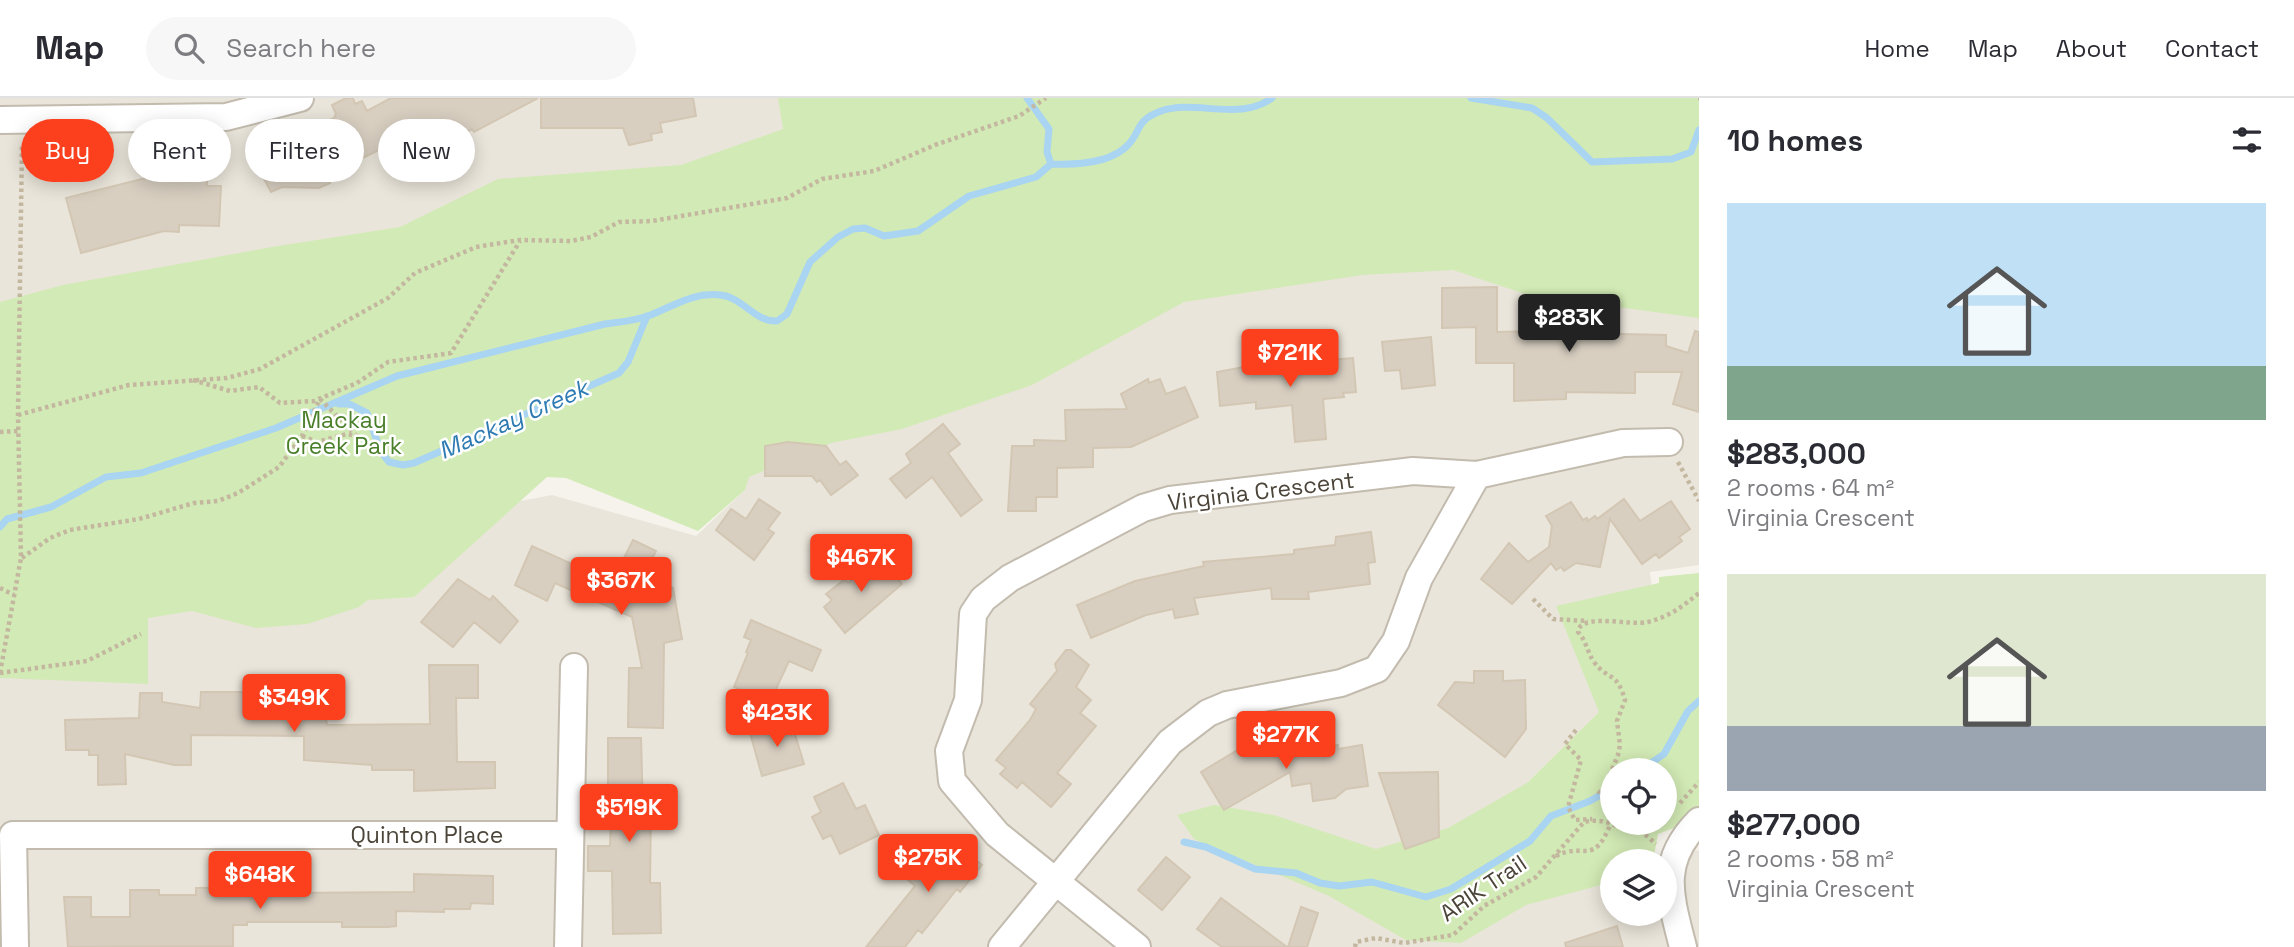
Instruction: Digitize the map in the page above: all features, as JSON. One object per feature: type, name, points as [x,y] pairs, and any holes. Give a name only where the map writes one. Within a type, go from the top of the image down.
[{"type":"street","points":[[11,120],[226,117],[300,98]]},
{"type":"street","name":"Virginia Crescent","points":[[1137,947],[997,834],[951,782],[949,751],[968,700],[973,614],[983,599],[1010,578],[1131,514],[1170,500],[1413,471],[1477,475],[1623,443],[1669,442]]},
{"type":"street","points":[[1002,947],[1170,743],[1208,712],[1247,700],[1356,679],[1377,669],[1396,641],[1419,578],[1477,475]]},
{"type":"street","points":[[568,947],[574,667]]},
{"type":"street","points":[[1683,947],[1670,896],[1671,877],[1681,839],[1699,821]]},
{"type":"street","name":"Quinton Place","points":[[15,947],[13,835],[569,835]]},
{"type":"path","points":[[18,415],[129,384],[227,378],[260,369],[361,315],[388,298],[415,273],[476,247],[520,240],[571,241],[591,237],[619,222],[652,221],[787,198],[822,179],[874,171],[935,145],[1019,116],[1046,98]]},
{"type":"path","points":[[11,120],[21,558],[0,673],[87,661],[141,634]]},
{"type":"path","points":[[188,379],[230,391],[259,387],[280,403],[307,402],[357,383],[388,362],[451,353],[520,240]]},
{"type":"path","points":[[320,399],[355,434],[363,437],[369,451]]},
{"type":"path","points":[[21,558],[50,538],[70,530],[139,519],[194,503],[218,501],[238,493],[279,467],[302,436],[320,399]]},
{"type":"path","points":[[0,432],[18,431]]},
{"type":"path","points":[[302,436],[317,442],[355,434]]},
{"type":"path","points":[[1669,442],[1699,501]]},
{"type":"path","points":[[0,588],[14,595]]},
{"type":"path","points":[[1532,599],[1553,619],[1648,622],[1678,612],[1699,593]]},
{"type":"path","points":[[1589,621],[1581,624],[1578,632],[1587,642],[1592,660],[1621,685],[1625,700],[1616,721],[1620,745],[1617,758]]},
{"type":"path","points":[[1576,730],[1565,744],[1581,760],[1569,810],[1575,821],[1586,818],[1600,819]]},
{"type":"path","name":"ARIK Trail","points":[[1355,947],[1356,942],[1368,939],[1404,943],[1453,935],[1484,906],[1536,877],[1576,828],[1593,820]]},
{"type":"path","name":"ARIK Trail","points":[[1550,861],[1563,852],[1581,853],[1595,849],[1607,835]]},
{"type":"path","points":[[1646,835],[1658,844]]},
{"type":"shaded area","points":[[0,98],[838,98],[819,154],[318,267],[0,331]]},
{"type":"shaded area","points":[[1376,236],[1699,312],[1699,565],[1650,572],[1660,652],[1527,783],[1600,859],[1600,926],[1677,926],[1677,855],[1699,850],[1699,947],[0,947],[0,615],[101,582],[552,495],[696,536],[745,490],[748,477],[916,394]]},
{"type":"green space","name":"Mackay Creek Park","points":[[778,98],[1699,98],[1699,318],[1528,295],[1453,270],[1362,275],[1184,302],[1032,385],[902,429],[831,443],[749,477],[745,490],[698,531],[566,478],[547,477],[414,597],[368,600],[359,607],[307,624],[256,628],[192,611],[148,618],[148,684],[0,678],[0,302],[63,285],[400,227],[498,179],[681,165],[783,129]]},
{"type":"green space","points":[[1699,573],[1699,811],[1677,827],[1677,758],[1600,758],[1600,835],[1658,835],[1655,849],[1600,849],[1600,885],[1526,905],[1461,943],[1406,940],[1329,896],[1194,839],[1177,815],[1214,805],[1274,815],[1376,849],[1448,828],[1527,783],[1599,712],[1556,606],[1659,583],[1659,577]]},
{"type":"building","points":[[346,98],[353,98],[355,104],[362,101],[367,111],[391,98],[538,98],[475,131],[475,119],[378,119],[378,150],[364,157],[364,119],[332,119],[336,114],[332,105]]},
{"type":"building","points":[[541,98],[693,98],[696,116],[660,123],[662,132],[651,134],[652,140],[629,145],[623,128],[541,128]]},
{"type":"building","points":[[130,182],[207,182],[207,186],[221,186],[219,226],[179,225],[179,232],[164,231],[81,253],[66,198]]},
{"type":"building","points":[[266,182],[330,183],[319,188],[282,187],[271,192]]},
{"type":"building","points":[[1497,287],[1497,332],[1533,331],[1533,327],[1576,328],[1576,333],[1666,335],[1666,346],[1688,353],[1695,331],[1699,332],[1699,412],[1673,404],[1682,372],[1635,372],[1635,393],[1566,392],[1566,399],[1514,401],[1514,363],[1476,363],[1476,327],[1442,328],[1442,288]]},
{"type":"building","points":[[1431,337],[1435,385],[1402,389],[1400,370],[1385,371],[1382,342]]},
{"type":"building","points":[[1264,353],[1266,365],[1353,358],[1356,392],[1343,393],[1344,397],[1323,399],[1326,439],[1295,442],[1292,405],[1256,409],[1256,402],[1220,406],[1217,372],[1244,367],[1243,356]]},
{"type":"building","points":[[1148,379],[1149,383],[1160,379],[1166,394],[1185,387],[1198,417],[1131,447],[1093,448],[1093,467],[1057,468],[1057,497],[1036,497],[1036,511],[1008,511],[1012,446],[1034,446],[1034,440],[1066,441],[1065,410],[1127,409],[1121,394]]},
{"type":"building","points":[[943,424],[960,444],[948,453],[982,500],[961,516],[932,477],[906,498],[890,479],[911,463],[906,454]]},
{"type":"building","points":[[788,442],[826,446],[840,465],[846,461],[858,475],[831,495],[820,480],[817,482],[812,476],[765,476],[765,446]]},
{"type":"building","points":[[759,499],[780,513],[768,529],[774,533],[754,560],[716,530],[731,509],[746,519]]},
{"type":"building","points":[[1624,499],[1640,521],[1671,501],[1690,529],[1679,537],[1682,541],[1659,558],[1656,554],[1642,564],[1610,519],[1600,567],[1576,563],[1564,571],[1561,567],[1556,570],[1551,563],[1512,604],[1481,579],[1509,543],[1528,562],[1549,547],[1552,526],[1546,516],[1571,502],[1583,520],[1587,518],[1588,521],[1595,516],[1597,519]]},
{"type":"building","points":[[1371,532],[1375,562],[1368,563],[1370,584],[1308,592],[1309,599],[1272,599],[1271,588],[1194,598],[1198,614],[1175,618],[1173,609],[1146,615],[1091,638],[1077,605],[1135,581],[1204,566],[1203,562],[1294,554],[1294,550],[1335,545],[1336,537]]},
{"type":"building","points":[[633,540],[656,551],[644,574],[673,588],[682,639],[664,643],[663,728],[628,727],[629,668],[642,668],[632,617],[555,583],[547,601],[515,585],[532,546],[612,582]]},
{"type":"building","points":[[879,557],[902,584],[845,633],[824,607],[832,600],[826,594],[845,579],[848,583]]},
{"type":"building","points":[[458,579],[490,600],[493,596],[518,621],[500,643],[474,622],[453,647],[421,622]]},
{"type":"building","points":[[751,620],[821,650],[812,671],[789,661],[770,702],[734,687],[748,653],[746,652],[751,640],[744,637]]},
{"type":"building","points":[[1066,650],[1071,650],[1089,665],[1076,687],[1091,700],[1080,713],[1096,726],[1057,773],[1071,784],[1051,807],[1022,782],[1017,788],[1000,774],[1006,768],[996,760],[1030,720],[1036,709],[1030,704],[1057,671],[1055,664]]},
{"type":"building","points":[[429,665],[478,665],[478,698],[456,698],[457,762],[495,762],[495,788],[414,791],[414,770],[372,770],[372,765],[304,760],[304,736],[191,735],[191,765],[174,765],[125,754],[126,784],[98,785],[98,755],[89,755],[89,750],[66,750],[65,720],[139,718],[140,693],[162,693],[162,702],[200,708],[201,692],[246,692],[246,700],[323,699],[327,725],[430,724]]},
{"type":"building","points":[[1474,671],[1503,671],[1503,681],[1525,680],[1526,729],[1505,757],[1438,705],[1455,682],[1474,683]]},
{"type":"building","points":[[791,721],[804,764],[762,776],[750,733]]},
{"type":"building","points":[[1259,737],[1268,752],[1311,746],[1311,749],[1338,745],[1338,749],[1362,745],[1368,786],[1346,789],[1335,798],[1313,801],[1311,783],[1292,786],[1290,772],[1224,810],[1201,772]]},
{"type":"building","points":[[608,738],[641,738],[643,811],[651,811],[650,883],[660,883],[661,933],[613,934],[612,871],[588,871],[588,846],[610,846],[612,791],[608,791]]},
{"type":"building","points":[[1438,772],[1439,837],[1405,849],[1379,773]]},
{"type":"building","points":[[843,783],[856,809],[865,805],[879,835],[840,854],[831,835],[823,839],[812,817],[821,812],[814,797]]},
{"type":"building","points":[[949,838],[982,865],[960,892],[957,889],[922,933],[918,930],[905,947],[866,947],[915,886],[907,879],[923,855],[930,861]]},
{"type":"building","points":[[1166,857],[1190,877],[1162,910],[1138,890]]},
{"type":"building","points":[[414,874],[493,876],[493,904],[471,903],[470,909],[444,909],[444,912],[396,911],[396,926],[388,927],[342,927],[342,922],[247,922],[247,925],[233,925],[233,946],[68,947],[64,897],[91,897],[91,917],[130,917],[130,890],[159,890],[159,895],[196,895],[196,888],[285,887],[285,893],[414,892]]},
{"type":"building","points":[[1221,898],[1287,947],[1222,947],[1197,929]]},
{"type":"building","points":[[1301,907],[1318,913],[1307,947],[1288,947]]},
{"type":"building","points":[[1617,926],[1623,947],[1566,947],[1565,943]]},
{"type":"waterway","points":[[1027,98],[1049,129],[1047,152],[1051,164]]},
{"type":"waterway","name":"Mackay Creek","points":[[0,527],[7,519],[51,507],[106,477],[141,473],[276,428],[397,376],[605,324],[643,318],[691,298],[710,295],[728,297],[762,318],[777,321],[787,314],[810,262],[838,237],[853,229],[865,228],[884,236],[918,231],[969,196],[1036,177],[1051,164],[1081,163],[1112,156],[1128,145],[1142,122],[1161,111],[1188,107],[1246,108],[1272,98]]},
{"type":"waterway","name":"Mackay Creek","points":[[1471,98],[1532,108],[1547,118],[1592,162],[1672,159],[1691,152],[1699,130]]},
{"type":"waterway","name":"Mackay Creek","points":[[339,404],[349,404],[367,413],[381,452],[389,462],[403,465],[414,463],[619,373],[628,362],[647,316]]},
{"type":"waterway","points":[[1658,758],[1664,754],[1688,711],[1699,701]]},
{"type":"waterway","points":[[1184,842],[1206,847],[1255,869],[1296,873],[1320,883],[1339,886],[1372,882],[1426,897],[1451,889],[1530,841],[1551,816],[1600,795]]}]
